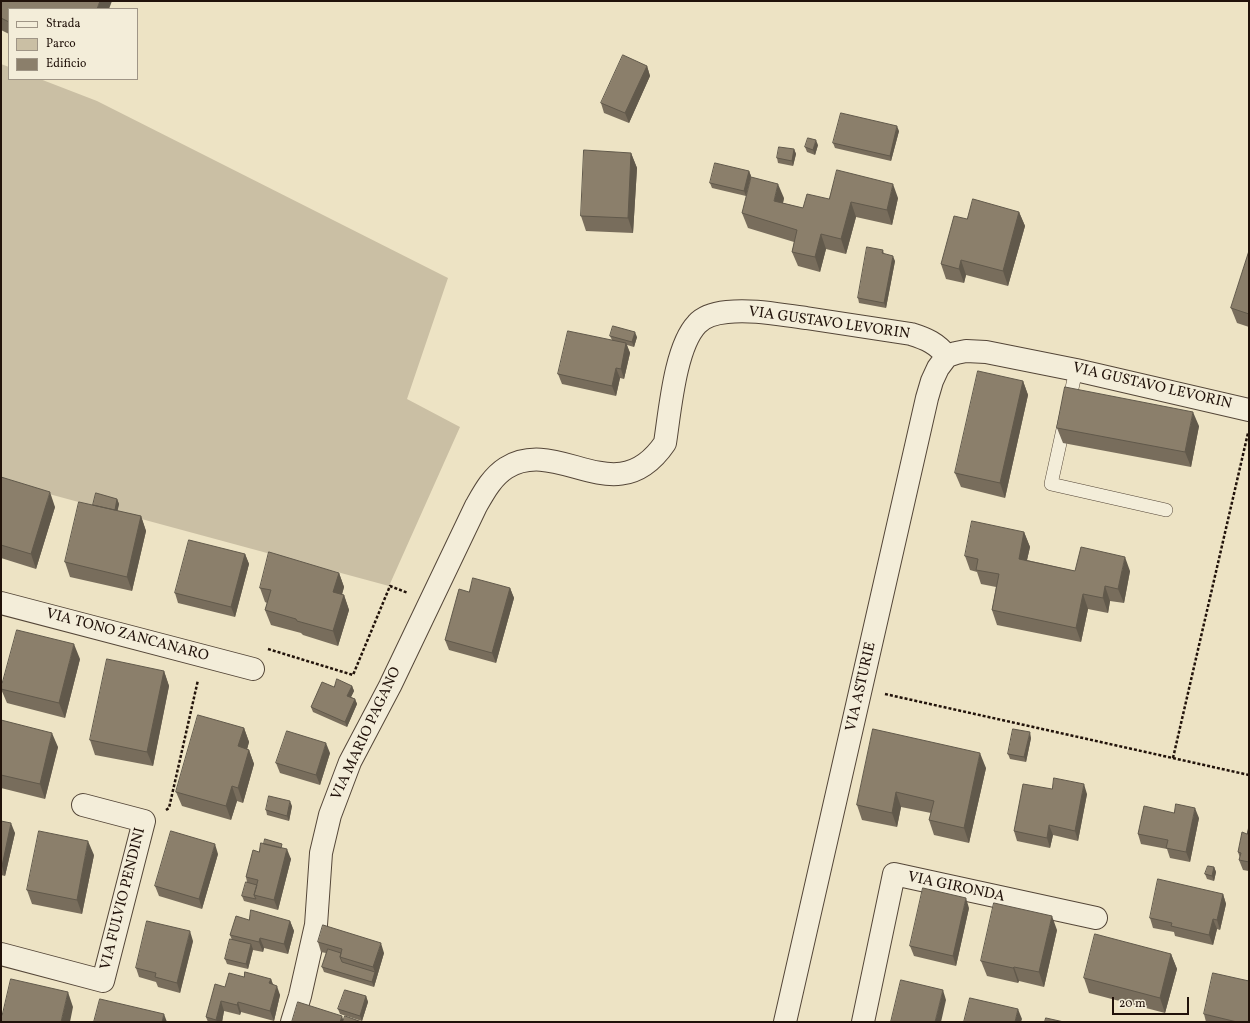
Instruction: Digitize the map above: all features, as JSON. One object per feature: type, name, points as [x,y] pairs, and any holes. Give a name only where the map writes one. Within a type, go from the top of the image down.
[{"type":"street","name":"VIA GUSTAVO LEVORIN","points":[[505,468],[515,463],[538,459],[602,473],[617,474],[631,472],[646,464],[659,452],[665,443],[683,346],[697,323],[707,317],[726,312],[748,311],[772,313],[910,334],[925,338],[939,346],[947,356],[956,352],[986,352],[1076,370],[1249,410]]},
{"type":"street","name":"VIA ASTURIE","points":[[785,1022],[927,398],[938,368],[947,356]]},
{"type":"street","name":"VIA MARIO PAGANO","points":[[292,1022],[300,996],[316,925],[321,853],[330,815],[350,762],[431,602],[476,506],[486,489],[496,476],[505,468]]},
{"type":"street","name":"VIA TONO ZANCANARO","points":[[1,603],[253,669]]},
{"type":"street","name":"VIA FULVIO PENDINI","points":[[1,954],[104,981],[144,821],[83,805]]},
{"type":"street","name":"VIA GIRONDA","points":[[863,1022],[894,874],[1096,918]]},
{"type":"lane","points":[[1076,370],[1050,484],[1166,510]]},
{"type":"path","points":[[1173,758],[1249,430]]},
{"type":"path","points":[[265,648],[353,675],[390,586],[431,602]]},
{"type":"path","points":[[144,821],[169,808],[204,656]]},
{"type":"path","points":[[862,689],[1249,776]]},
{"type":"green space","points":[[1,64],[8,67],[8,80],[43,80],[97,101],[448,278],[407,399],[460,427],[389,586],[1,481]]},
{"type":"building","points":[[1,1],[100,1],[97,8],[8,8],[8,22],[1,18]]},
{"type":"building","points":[[623,55],[647,66],[625,113],[601,103]]},
{"type":"building","points":[[841,113],[897,126],[890,156],[833,143]]},
{"type":"building","points":[[808,138],[816,140],[813,150],[805,147]]},
{"type":"building","points":[[779,147],[794,149],[792,161],[777,158]]},
{"type":"building","points":[[584,150],[631,153],[628,218],[581,216]]},
{"type":"building","points":[[715,163],[749,171],[744,191],[710,183]]},
{"type":"building","points":[[837,170],[893,184],[887,210],[851,202],[841,239],[821,234],[815,257],[792,252],[797,230],[742,213],[751,177],[778,184],[774,201],[803,208],[807,194],[829,199]]},
{"type":"building","points":[[973,199],[1019,212],[1003,271],[961,260],[959,269],[941,264],[954,216],[967,219]]},
{"type":"building","points":[[867,247],[883,250],[882,253],[893,256],[884,303],[858,298]]},
{"type":"building","points":[[1249,251],[1249,314],[1231,308]]},
{"type":"building","points":[[613,326],[635,332],[632,342],[610,336]]},
{"type":"building","points":[[568,331],[626,343],[621,369],[616,368],[612,386],[558,374]]},
{"type":"building","points":[[978,371],[1023,381],[1000,483],[955,473]]},
{"type":"building","points":[[1065,387],[1193,412],[1185,452],[1057,428]]},
{"type":"building","points":[[1,477],[50,492],[31,554],[1,545]]},
{"type":"building","points":[[96,493],[117,499],[115,510],[93,505]]},
{"type":"building","points":[[79,502],[141,516],[127,577],[65,562]]},
{"type":"building","points":[[972,521],[1024,532],[1019,559],[1075,571],[1081,547],[1125,557],[1118,589],[1105,586],[1103,598],[1083,594],[1076,628],[992,610],[999,574],[976,570],[978,559],[965,556]]},
{"type":"building","points":[[189,540],[245,554],[231,607],[175,593]]},
{"type":"building","points":[[269,552],[339,573],[333,592],[344,595],[333,631],[265,610],[271,590],[260,588]]},
{"type":"building","points":[[473,578],[510,588],[492,653],[445,640],[459,589],[469,592]]},
{"type":"building","points":[[17,630],[74,644],[59,703],[1,689]]},
{"type":"building","points":[[107,659],[164,671],[147,752],[90,740]]},
{"type":"building","points":[[337,679],[352,686],[347,696],[355,699],[345,722],[311,707],[322,682],[334,687]]},
{"type":"building","points":[[198,715],[244,728],[238,746],[249,750],[238,788],[232,786],[226,806],[176,792]]},
{"type":"building","points":[[1,720],[52,733],[40,784],[1,775]]},
{"type":"building","points":[[873,729],[980,753],[964,828],[929,820],[934,801],[896,792],[892,813],[857,805]]},
{"type":"building","points":[[1013,729],[1030,732],[1024,757],[1008,754]]},
{"type":"building","points":[[287,731],[326,743],[316,775],[276,763]]},
{"type":"building","points":[[1054,778],[1084,784],[1075,831],[1049,825],[1047,838],[1014,831],[1023,784],[1052,789]]},
{"type":"building","points":[[269,796],[290,801],[287,816],[266,810]]},
{"type":"building","points":[[1176,804],[1195,808],[1186,852],[1166,848],[1168,840],[1138,834],[1144,806],[1174,813]]},
{"type":"building","points":[[1,821],[11,823],[2,866],[1,866]]},
{"type":"building","points":[[1249,826],[1249,862],[1239,860],[1241,853],[1238,852],[1242,832],[1247,834]]},
{"type":"building","points":[[39,831],[88,841],[77,900],[27,890]]},
{"type":"building","points":[[171,831],[215,844],[199,899],[155,886]]},
{"type":"building","points":[[265,839],[282,844],[281,848],[264,844]]},
{"type":"building","points":[[261,843],[287,849],[274,900],[254,895],[258,880],[246,877],[253,850],[259,852]]},
{"type":"building","points":[[1208,866],[1214,867],[1212,876],[1205,874]]},
{"type":"building","points":[[1158,879],[1223,894],[1217,920],[1213,919],[1209,935],[1171,926],[1172,923],[1150,918]]},
{"type":"building","points":[[246,882],[257,885],[254,895],[256,899],[242,896]]},
{"type":"building","points":[[923,888],[966,898],[953,956],[910,946]]},
{"type":"building","points":[[994,903],[1052,916],[1039,972],[981,961]]},
{"type":"building","points":[[251,910],[290,921],[284,944],[260,938],[259,942],[230,935],[236,916],[249,920]]},
{"type":"building","points":[[147,921],[190,931],[177,983],[155,977],[156,973],[136,968]]},
{"type":"building","points":[[323,925],[381,943],[373,967],[340,957],[342,949],[318,942]]},
{"type":"building","points":[[1095,934],[1171,954],[1160,998],[1084,978]]},
{"type":"building","points":[[230,939],[251,944],[246,964],[225,959]]},
{"type":"building","points":[[328,949],[341,953],[340,957],[342,962],[375,972],[372,982],[322,967]]},
{"type":"building","points":[[245,972],[271,979],[269,983],[277,986],[270,1011],[238,1002],[237,1005],[221,1001],[216,1020],[206,1017],[215,984],[225,987],[229,973],[244,977]]},
{"type":"building","points":[[1213,973],[1249,981],[1249,1022],[1237,1022],[1204,1014]]},
{"type":"building","points":[[11,979],[68,992],[61,1022],[1,1022]]},
{"type":"building","points":[[901,980],[943,990],[935,1022],[891,1022]]},
{"type":"building","points":[[345,990],[366,996],[360,1016],[338,1009]]},
{"type":"building","points":[[970,998],[1018,1009],[1015,1022],[964,1022]]},
{"type":"building","points":[[100,999],[164,1014],[162,1022],[94,1022]]},
{"type":"building","points":[[298,1002],[342,1016],[340,1022],[292,1022]]},
{"type":"building","points":[[345,1016],[362,1022],[343,1022]]},
{"type":"building","points":[[1046,1018],[1064,1022],[1045,1022]]}]
